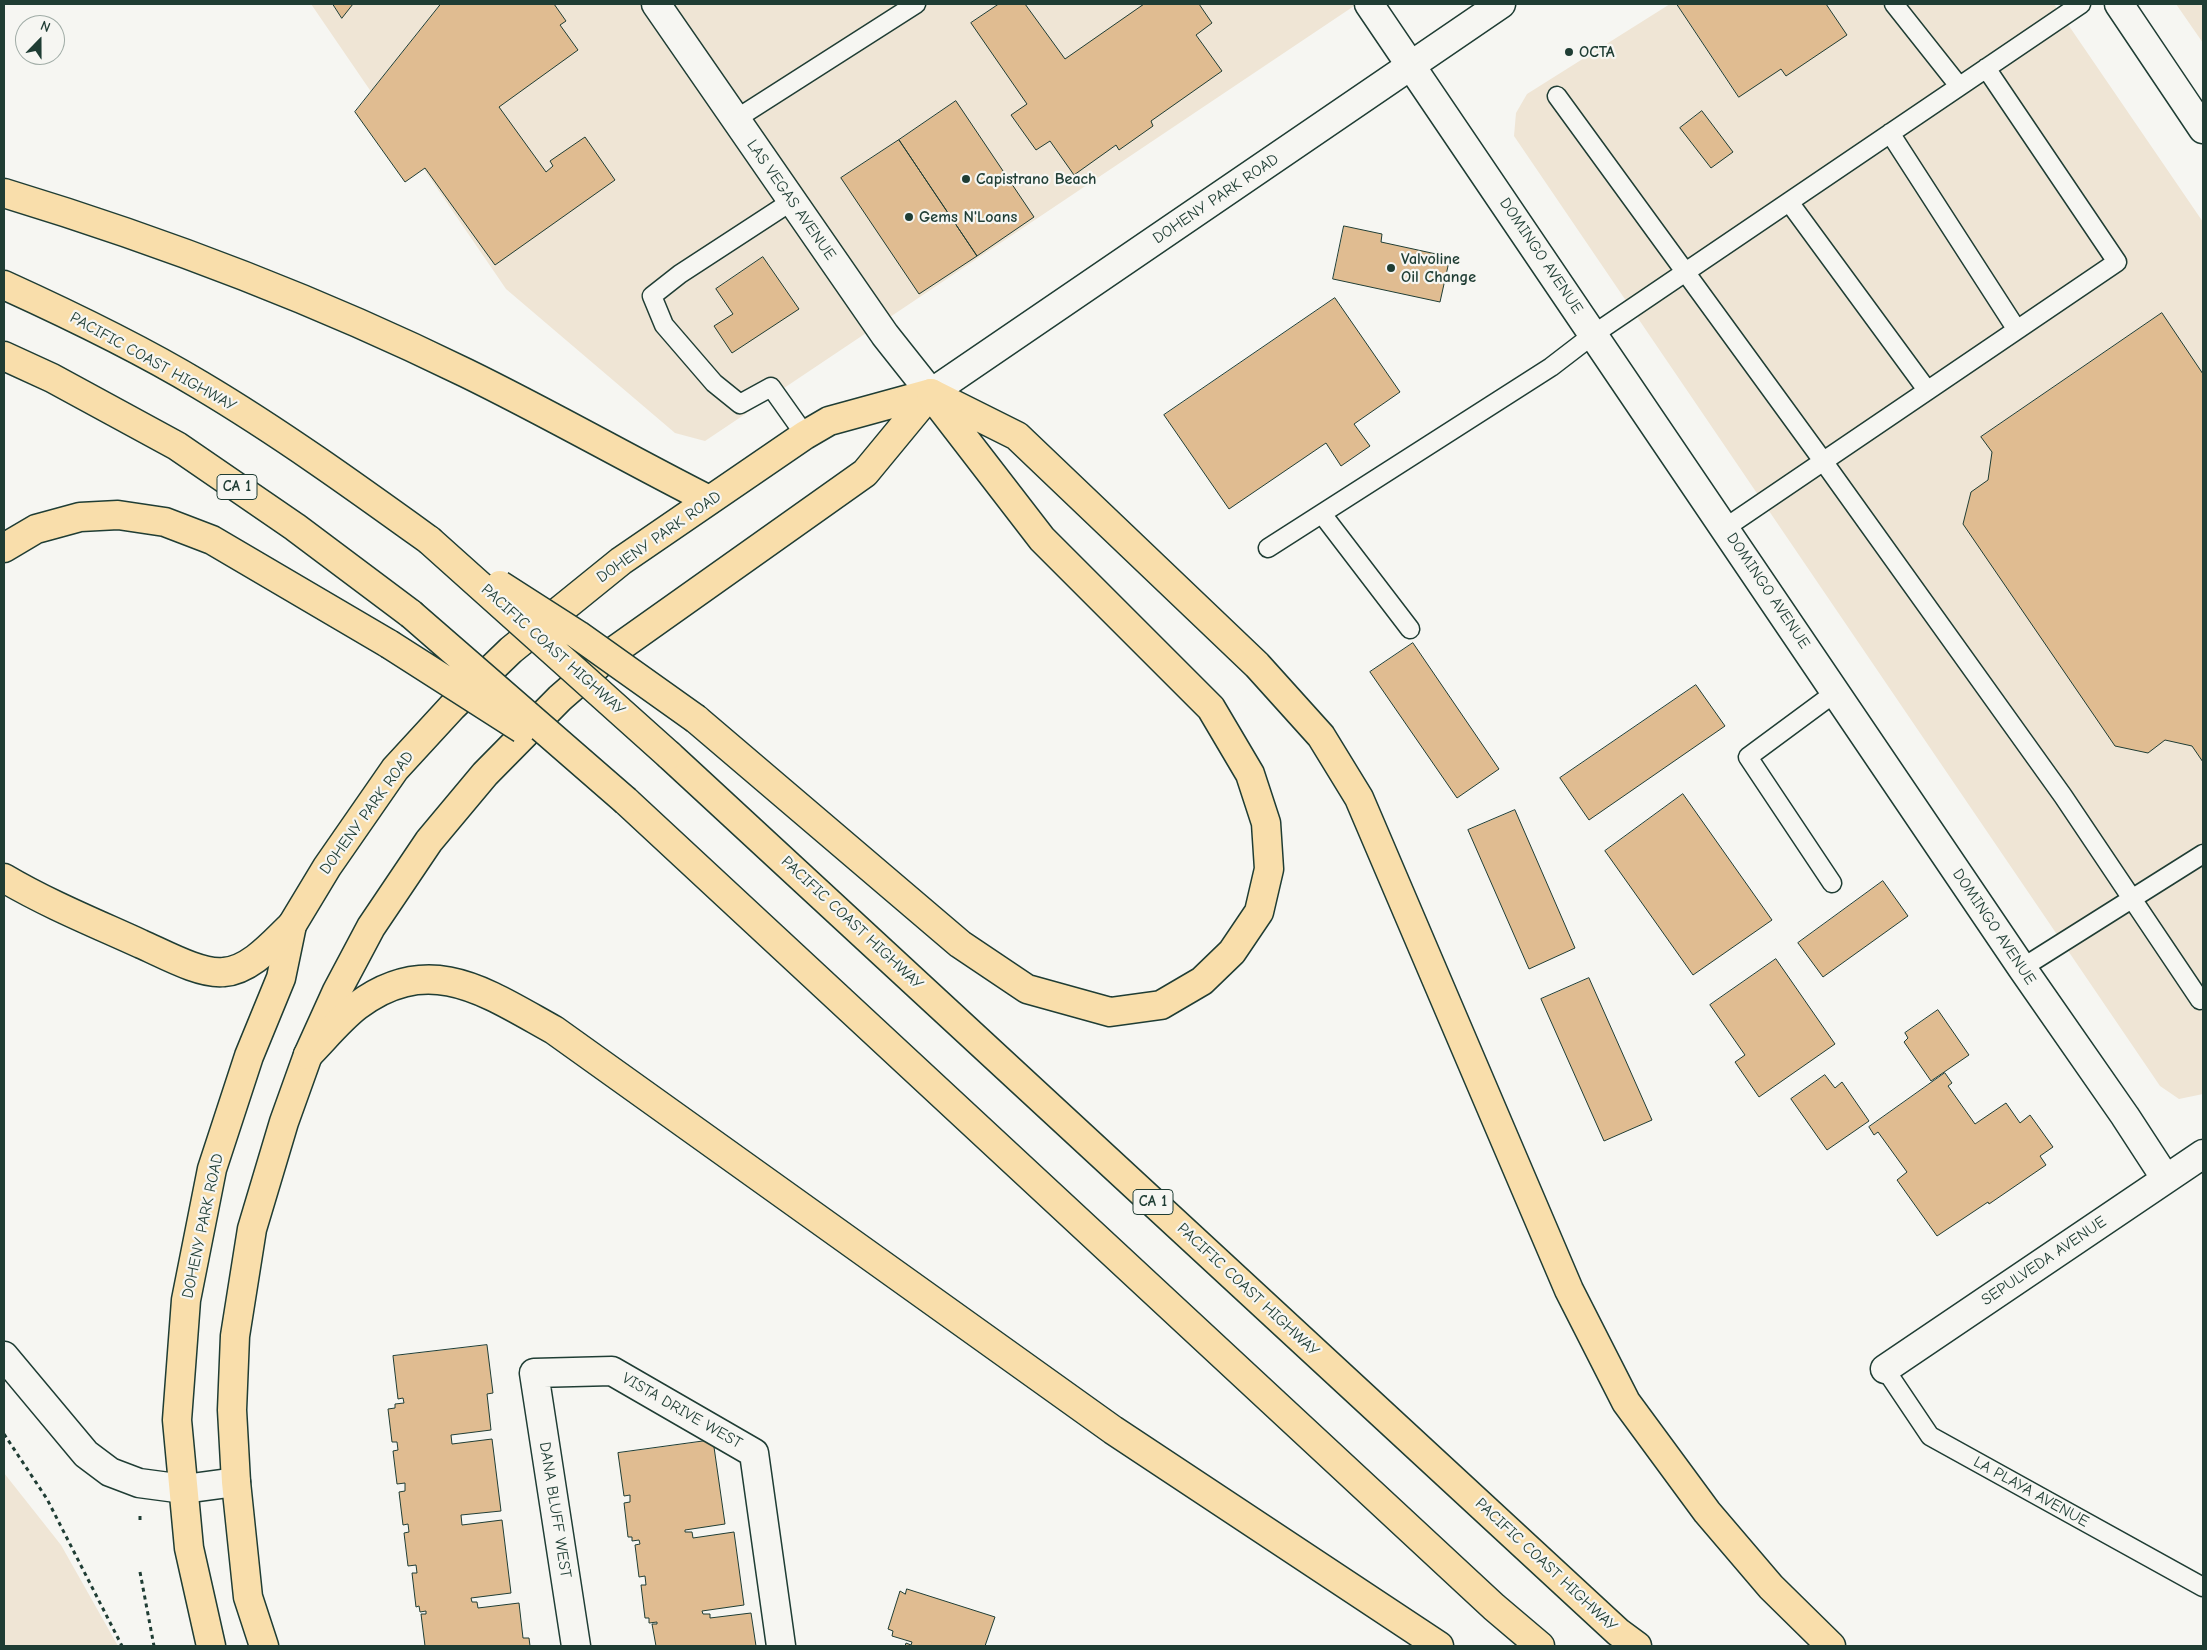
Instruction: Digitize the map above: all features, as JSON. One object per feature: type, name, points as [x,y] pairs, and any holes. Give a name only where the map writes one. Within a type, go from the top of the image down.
[{"type":"main road","points":[[4,193],[97,221],[316,304],[466,373],[709,500]]},
{"type":"main road","name":"PACIFIC COAST HIGHWAY","points":[[4,285],[71,315],[199,384],[333,472],[429,540],[670,755],[1610,1625],[1637,1646]]},
{"type":"main road","name":"CA 1","points":[[4,356],[52,378],[177,446],[295,527],[411,614],[626,801],[1486,1600],[1540,1646]]},
{"type":"main road","name":"DOHENY PARK ROAD","points":[[184,1489],[177,1420],[188,1290],[212,1169],[248,1056],[280,978],[292,925],[327,867],[395,769],[452,707],[512,650],[621,561],[829,421],[930,394]]},
{"type":"main road","name":"DOHENY PARK ROAD","points":[[236,1482],[232,1410],[235,1336],[252,1230],[284,1122],[308,1055],[337,991],[371,927],[429,842],[485,774],[560,698],[614,650],[865,473],[930,394]]},
{"type":"main road","points":[[429,540],[578,635],[696,719],[960,944],[1027,989],[1110,1012],[1161,1005],[1202,981],[1232,952],[1259,912],[1269,869],[1266,823],[1250,774],[1211,708],[1042,539],[930,394]]},
{"type":"main road","points":[[930,394],[1017,436],[1257,665],[1321,736],[1359,798],[1568,1290],[1626,1402],[1726,1534],[1771,1588],[1831,1646]]},
{"type":"main road","points":[[4,548],[36,529],[80,516],[118,515],[165,522],[212,540],[389,644],[604,782]]},
{"type":"main road","points":[[4,878],[39,898],[194,967],[224,972],[244,965],[267,949],[292,925]]},
{"type":"main road","points":[[308,1055],[356,1006],[388,988],[423,979],[453,981],[485,992],[554,1030],[1113,1430],[1439,1646]]},
{"type":"main road","points":[[236,1482],[248,1598],[264,1646]]},
{"type":"main road","points":[[184,1489],[189,1548],[211,1646]]},
{"type":"street","name":"LAS VEGAS AVENUE","points":[[656,4],[885,335],[930,394]]},
{"type":"street","name":"DOMINGO AVENUE","points":[[1370,4],[2166,1179]]},
{"type":"street","name":"DOHENY PARK ROAD","points":[[930,394],[1501,4]]},
{"type":"street","points":[[2119,4],[2203,129]]},
{"type":"street","name":"SEPULVEDA AVENUE","points":[[1885,1369],[2203,1154]]},
{"type":"street","points":[[4,1356],[86,1454],[110,1472],[139,1483],[184,1489],[236,1482]]},
{"type":"street","name":"VISTA DRIVE WEST","points":[[534,1373],[612,1371],[754,1453],[781,1646]]},
{"type":"street","name":"DANA BLUFF WEST","points":[[534,1373],[576,1646]]},
{"type":"lane","points":[[736,119],[916,4]]},
{"type":"lane","points":[[1894,4],[1959,86]]},
{"type":"lane","points":[[1268,548],[1551,367],[1594,334],[2081,4]]},
{"type":"lane","points":[[1725,528],[2117,262],[1986,68]]},
{"type":"lane","points":[[1557,96],[1823,460],[2063,796],[2200,1000],[2203,998]]},
{"type":"lane","points":[[1890,133],[2017,330]]},
{"type":"lane","points":[[792,201],[680,274],[652,296],[664,325],[714,383],[740,404],[771,387],[806,435]]},
{"type":"lane","points":[[1789,202],[1928,390]]},
{"type":"lane","points":[[1322,514],[1410,629]]},
{"type":"lane","points":[[1832,883],[1748,757],[1836,692]]},
{"type":"lane","points":[[2022,968],[2203,854]]},
{"type":"lane","name":"LA PLAYA AVENUE","points":[[1885,1369],[1930,1436],[2203,1587]]},
{"type":"path","points":[[4,1434],[47,1499],[122,1646]]},
{"type":"path","points":[[140,1572],[154,1646]]},
{"type":"shaded area","points":[[311,4],[1357,4],[705,441],[675,433],[506,289]]},
{"type":"shaded area","points":[[1670,4],[2054,4],[2203,222],[2203,1094],[2179,1099],[2160,1086],[1514,136],[1516,113],[1527,94]]},
{"type":"shaded area","points":[[2176,4],[2203,4],[2203,43]]},
{"type":"shaded area","points":[[4,1473],[61,1545],[118,1646],[4,1646]]},
{"type":"building","points":[[333,4],[353,4],[342,18]]},
{"type":"building","points":[[441,4],[554,4],[566,21],[560,25],[578,50],[499,107],[546,172],[553,166],[550,161],[585,137],[615,180],[495,265],[425,168],[405,182],[355,112]]},
{"type":"building","points":[[999,4],[1025,4],[1065,59],[1144,4],[1199,4],[1212,23],[1196,35],[1222,71],[1151,121],[1153,126],[1119,150],[1116,145],[1074,175],[1050,141],[1036,150],[1011,115],[1027,104],[971,23]]},
{"type":"building","points":[[1677,4],[1826,4],[1847,35],[1786,76],[1781,69],[1739,97]]},
{"type":"building","name":"Capistrano Beach","points":[[956,101],[1034,217],[977,256],[899,140]]},
{"type":"building","points":[[1702,111],[1733,152],[1711,168],[1680,128]]},
{"type":"building","name":"Gems N'Loans","points":[[899,140],[977,256],[919,294],[841,178]]},
{"type":"building","name":"Valvoline Oil Change","points":[[1344,226],[1382,234],[1381,242],[1450,257],[1440,302],[1333,279]]},
{"type":"building","points":[[763,257],[799,309],[732,353],[714,326],[733,314],[716,289]]},
{"type":"building","points":[[1335,298],[1400,392],[1354,424],[1370,446],[1341,466],[1326,443],[1229,509],[1164,415]]},
{"type":"building","points":[[2162,313],[2203,374],[2203,762],[2192,746],[2165,740],[2148,753],[2115,746],[1963,524],[1971,492],[1988,480],[1992,452],[1981,437]]},
{"type":"building","points":[[1413,643],[1499,769],[1457,798],[1370,672]]},
{"type":"building","points":[[1696,685],[1725,726],[1589,820],[1560,778]]},
{"type":"building","points":[[1683,794],[1772,920],[1693,975],[1605,851]]},
{"type":"building","points":[[1515,810],[1575,948],[1529,969],[1468,830]]},
{"type":"building","points":[[1883,881],[1908,916],[1823,977],[1798,943]]},
{"type":"building","points":[[1776,959],[1835,1044],[1759,1097],[1735,1062],[1745,1055],[1710,1005]]},
{"type":"building","points":[[1589,978],[1652,1120],[1604,1141],[1541,999]]},
{"type":"building","points":[[1938,1010],[1969,1055],[1931,1081],[1904,1042],[1908,1038],[1905,1033]]},
{"type":"building","points":[[1945,1073],[1952,1083],[1948,1086],[1975,1124],[2006,1103],[2020,1123],[2030,1115],[2053,1147],[2040,1156],[2046,1165],[1989,1204],[1988,1202],[1937,1236],[1897,1180],[1907,1172],[1878,1132],[1874,1135],[1869,1127]]},
{"type":"building","points":[[1825,1075],[1835,1088],[1842,1082],[1869,1121],[1827,1150],[1791,1099]]},
{"type":"building","points":[[487,1345],[493,1393],[487,1394],[491,1430],[451,1435],[452,1444],[492,1439],[501,1511],[461,1515],[462,1525],[502,1520],[511,1593],[471,1598],[472,1602],[477,1602],[478,1608],[519,1603],[523,1638],[529,1638],[530,1646],[425,1646],[421,1614],[426,1614],[426,1611],[420,1612],[419,1606],[416,1607],[412,1573],[417,1573],[416,1565],[408,1566],[404,1533],[409,1532],[408,1524],[403,1525],[399,1492],[405,1491],[405,1483],[397,1484],[393,1451],[398,1450],[397,1442],[392,1442],[388,1409],[395,1408],[395,1404],[404,1403],[403,1398],[398,1399],[393,1356]]},
{"type":"building","points":[[713,1440],[725,1524],[685,1530],[685,1532],[692,1532],[693,1538],[734,1532],[744,1605],[702,1611],[703,1614],[710,1614],[710,1618],[751,1613],[756,1646],[656,1646],[652,1624],[657,1624],[657,1622],[649,1623],[649,1618],[645,1618],[641,1585],[646,1585],[645,1576],[639,1577],[635,1545],[640,1544],[639,1540],[632,1541],[632,1537],[628,1537],[624,1503],[630,1502],[630,1495],[624,1496],[618,1453]]},
{"type":"building","points":[[907,1589],[995,1617],[985,1646],[905,1646],[906,1643],[911,1645],[912,1642],[892,1636],[893,1631],[888,1629],[900,1591],[905,1594]]},
{"type":"place","name":"OCTA","points":[[1569,52]]},
{"type":"place","name":"Capistrano Beach","points":[[966,179]]},
{"type":"place","name":"Gems N'Loans","points":[[909,217]]},
{"type":"place","name":"Valvoline Oil Change","points":[[1391,268]]}]
